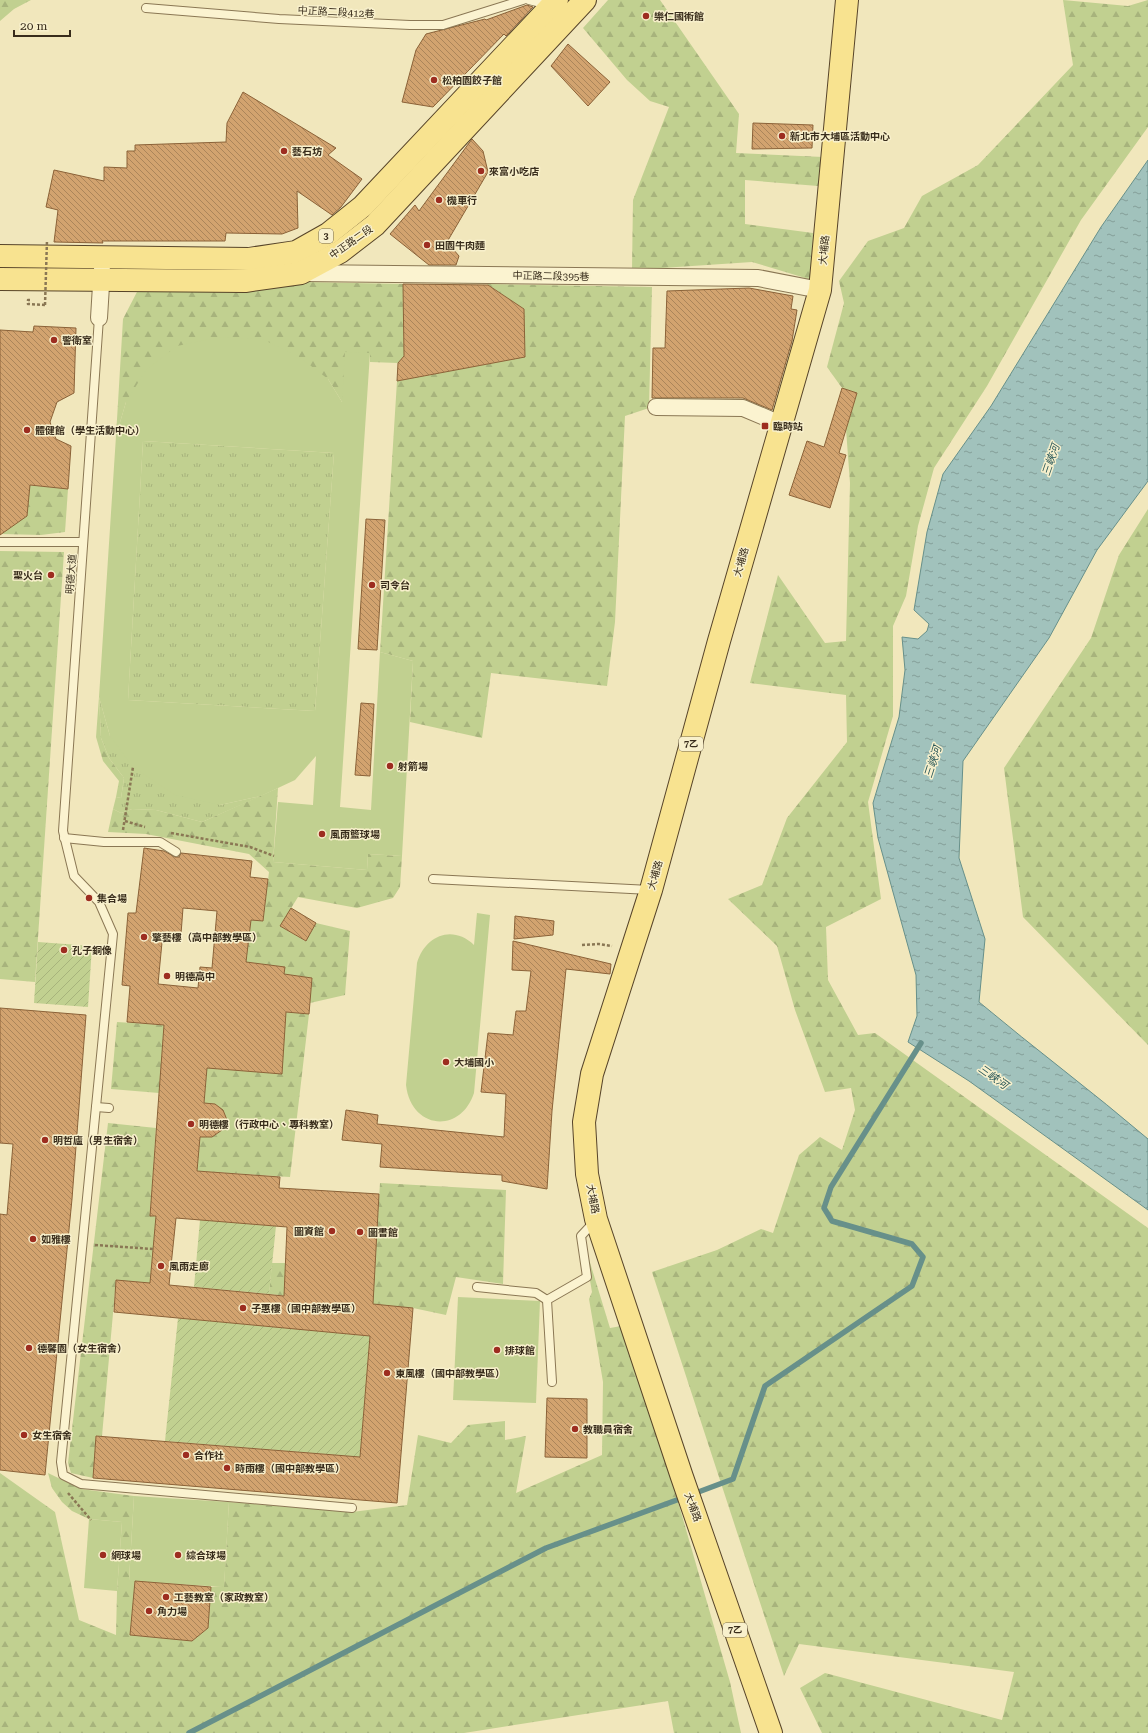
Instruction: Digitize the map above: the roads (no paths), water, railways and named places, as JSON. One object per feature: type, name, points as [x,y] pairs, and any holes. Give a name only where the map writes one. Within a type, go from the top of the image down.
[{"type":"main road","name":"中正路二段","points":[[0,279],[245,281],[299,262],[340,252],[375,225],[585,0]]},
{"type":"main road","name":"大埔路","points":[[771,1733],[682,1477],[596,1219],[588,1174],[584,1122],[592,1074],[651,890],[719,641],[820,290],[847,0]]},
{"type":"main road","name":"中正路二段","points":[[0,256],[249,259],[299,262],[328,234],[363,206],[554,3]]},
{"type":"street","points":[[99,318],[103,258]]},
{"type":"street","name":"中正路二段395巷","points":[[299,262],[758,278],[820,290]]},
{"type":"street","points":[[656,407],[743,408],[781,424]]},
{"type":"lane","name":"中正路二段412巷","points":[[146,8],[280,19],[410,25],[444,25],[522,0]]},
{"type":"lane","points":[[529,0],[554,3]]},
{"type":"lane","name":"明德大道","points":[[99,318],[63,835],[74,876],[99,902],[113,934],[61,1462],[62,1475],[81,1484],[352,1508]]},
{"type":"lane","points":[[0,542],[83,542]]},
{"type":"lane","points":[[63,835],[104,842],[160,842],[176,852]]},
{"type":"lane","points":[[434,879],[651,890]]},
{"type":"lane","points":[[96,1107],[109,1108]]},
{"type":"lane","points":[[548,1300],[587,1277],[581,1236],[596,1219]]},
{"type":"lane","points":[[477,1287],[536,1294],[548,1300]]},
{"type":"lane","points":[[548,1300],[552,1382]]},
{"type":"water","name":"三峽河","points":[[1148,160],[1148,481],[1097,550],[1049,638],[963,761],[959,858],[985,939],[979,1002],[1148,1139],[1148,1210],[969,1081],[908,1042],[917,1016],[916,975],[878,838],[873,803],[899,717],[905,670],[902,637],[918,639],[927,631],[929,624],[914,610],[927,532],[943,474],[991,406],[1101,227]]},
{"type":"waterway","points":[[693,1494],[733,1479],[765,1386],[912,1286],[923,1257],[912,1244],[832,1221],[824,1208],[831,1187],[921,1043]]},
{"type":"waterway","points":[[189,1733],[546,1548],[685,1497]]},
{"type":"place","name":"樂仁國術館","points":[[646,16]]},
{"type":"place","name":"松柏園餃子館","points":[[434,80]]},
{"type":"place","name":"新北市大埔區活動中心","points":[[782,136]]},
{"type":"place","name":"藝石坊","points":[[284,151]]},
{"type":"place","name":"來富小吃店","points":[[481,171]]},
{"type":"place","name":"機車行","points":[[439,200]]},
{"type":"place","name":"田園牛肉麵","points":[[427,245]]},
{"type":"place","name":"警衛室","points":[[54,340]]},
{"type":"place","name":"臨時站","points":[[765,426]]},
{"type":"place","name":"體健館（學生活動中心）","points":[[27,430]]},
{"type":"place","name":"聖火台","points":[[51,575]]},
{"type":"place","name":"司令台","points":[[372,585]]},
{"type":"place","name":"射箭場","points":[[390,766]]},
{"type":"place","name":"風雨籃球場","points":[[322,834]]},
{"type":"place","name":"集合場","points":[[89,898]]},
{"type":"place","name":"擎藝樓（高中部教學區）","points":[[144,937]]},
{"type":"place","name":"孔子銅像","points":[[64,950]]},
{"type":"place","name":"明德高中","points":[[167,976]]},
{"type":"place","name":"大埔國小","points":[[446,1062]]},
{"type":"place","name":"明德樓（行政中心、專科教室）","points":[[191,1124]]},
{"type":"place","name":"明哲廬（男生宿舍）","points":[[45,1140]]},
{"type":"place","name":"圖資館","points":[[332,1231]]},
{"type":"place","name":"圖書館","points":[[360,1232]]},
{"type":"place","name":"如雅樓","points":[[33,1239]]},
{"type":"place","name":"風雨走廊","points":[[161,1266]]},
{"type":"place","name":"子惠樓（國中部教學區）","points":[[243,1308]]},
{"type":"place","name":"德馨園（女生宿舍）","points":[[29,1348]]},
{"type":"place","name":"排球館","points":[[497,1350]]},
{"type":"place","name":"東風樓（國中部教學區）","points":[[387,1373]]},
{"type":"place","name":"教職員宿舍","points":[[575,1429]]},
{"type":"place","name":"女生宿舍","points":[[24,1435]]},
{"type":"place","name":"合作社","points":[[186,1455]]},
{"type":"place","name":"時雨樓（國中部教學區）","points":[[227,1468]]},
{"type":"place","name":"網球場","points":[[103,1555]]},
{"type":"place","name":"綜合球場","points":[[178,1555]]},
{"type":"place","name":"工藝教室（家政教室）","points":[[166,1597]]},
{"type":"place","name":"角力場","points":[[149,1611]]}]
